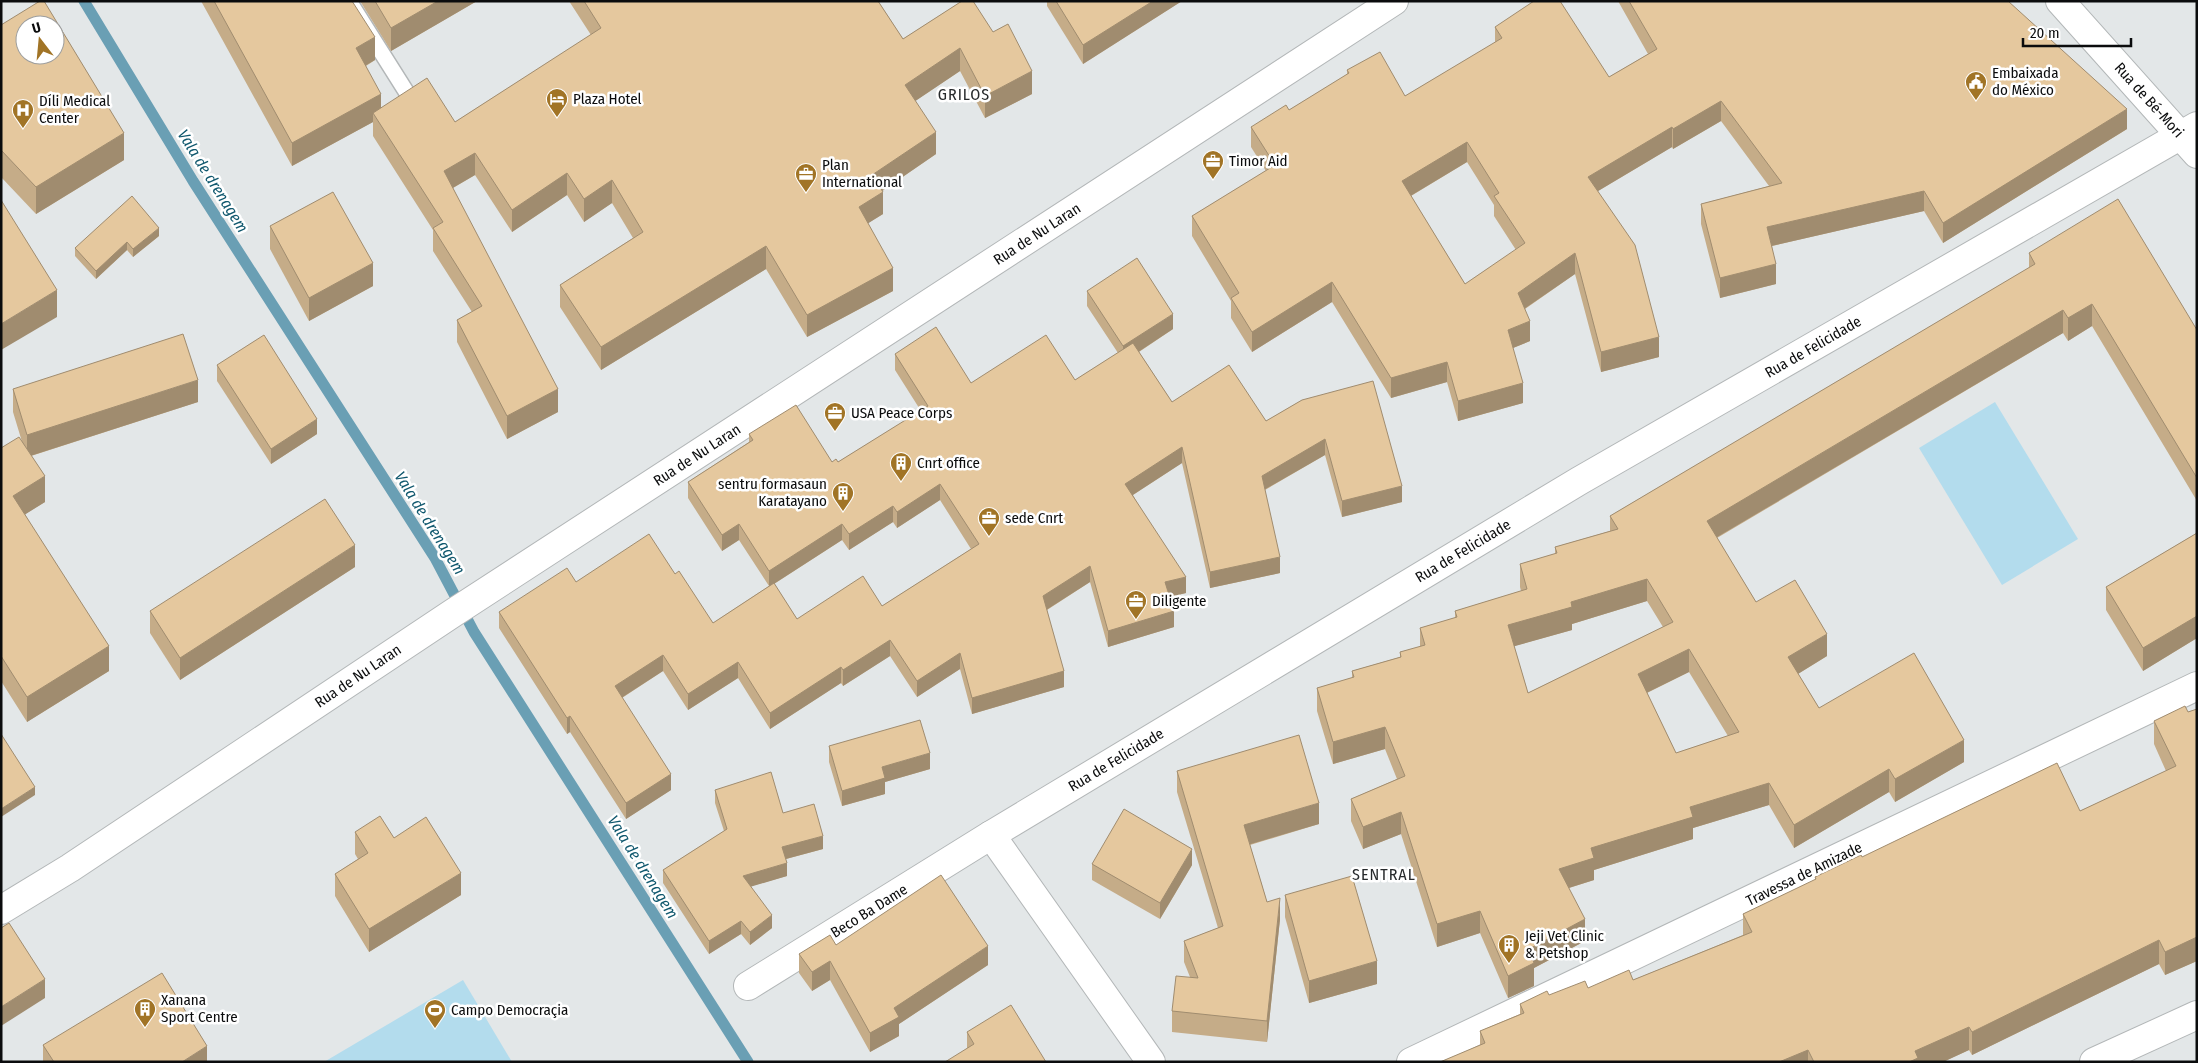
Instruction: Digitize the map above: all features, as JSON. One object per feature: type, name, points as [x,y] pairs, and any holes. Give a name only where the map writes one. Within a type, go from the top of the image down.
[{"type":"street","name":"Rua de Nu Laran","points":[[1,910],[70,868],[463,607],[1394,1]]},
{"type":"street","name":"Rua de Bé-Mori","points":[[2060,1],[2192,139]]},
{"type":"street","name":"Rua de Felicidade","points":[[991,835],[1579,481],[2192,139]]},
{"type":"street","name":"Travessa de Amizade","points":[[1411,1062],[2197,686]]},
{"type":"street","name":"Beco Ba Dame","points":[[748,986],[991,835]]},
{"type":"street","points":[[991,835],[1151,1062]]},
{"type":"street","points":[[2094,1062],[2197,1015]]},
{"type":"lane","points":[[349,1],[407,93]]},
{"type":"shaded area","points":[[1995,402],[2078,539],[2002,585],[1919,448]]},
{"type":"shaded area","name":"Campo Democraçia","points":[[463,980],[512,1062],[324,1062]]},
{"type":"building","points":[[40,1],[44,1],[52,15],[17,15]]},
{"type":"building","points":[[214,1],[352,1],[375,37],[356,48],[381,94],[292,143]]},
{"type":"building","points":[[375,1],[438,1],[391,28]]},
{"type":"building","points":[[584,1],[878,1],[903,39],[962,1],[973,1],[993,32],[1008,24],[1032,71],[985,96],[960,48],[905,85],[936,132],[872,175],[883,192],[859,207],[893,268],[807,315],[766,246],[601,347],[560,285],[643,232],[612,180],[584,199],[567,173],[512,210],[475,153],[444,171],[558,389],[507,416],[457,320],[482,306],[433,228],[443,222],[373,113],[427,78],[455,122],[601,28]]},
{"type":"building","points":[[1056,1],[1153,1],[1083,45]]},
{"type":"building","points":[[1534,1],[1560,1],[1609,77],[1657,49],[1629,1],[2008,1],[2127,109],[1943,223],[1924,191],[1767,227],[1776,264],[1720,278],[1701,204],[1782,183],[1721,101],[1673,129],[1672,127],[1588,177],[1635,245],[1659,337],[1601,352],[1575,253],[1518,293],[1530,321],[1508,330],[1523,383],[1458,401],[1447,362],[1391,378],[1332,282],[1252,332],[1231,298],[1239,293],[1192,216],[1275,165],[1251,127],[1286,105],[1289,110],[1349,73],[1347,70],[1380,52],[1405,96],[1502,38],[1495,27]],"holes":[[[1467,142],[1499,193],[1494,196],[1525,243],[1465,284],[1402,181]]]},
{"type":"building","points":[[15,16],[15,65],[65,65],[65,36],[124,133],[36,187],[1,150],[1,25]]},
{"type":"building","points":[[333,192],[373,263],[309,298],[270,226]]},
{"type":"building","points":[[132,196],[159,228],[133,249],[127,242],[96,271],[75,248]]},
{"type":"building","points":[[2118,199],[2197,330],[2197,478],[2092,304],[2068,318],[2063,310],[1707,521],[1756,602],[1795,580],[1827,634],[1788,657],[1819,708],[1914,653],[1964,740],[1895,779],[1889,769],[1794,825],[1769,783],[1690,807],[1693,817],[1591,848],[1594,858],[1559,869],[1585,919],[1529,949],[1534,963],[1508,976],[1480,911],[1437,924],[1401,812],[1363,827],[1351,799],[1405,776],[1385,727],[1333,742],[1317,688],[1354,677],[1352,671],[1401,657],[1400,652],[1425,645],[1420,628],[1457,617],[1455,611],[1527,589],[1520,564],[1557,553],[1555,547],[1618,529],[1610,516],[2035,264],[2029,253]],"holes":[[[1647,579],[1673,622],[1528,693],[1508,625],[1572,607],[1571,602]],[[1689,649],[1739,732],[1676,753],[1638,674]]]},
{"type":"building","points":[[1,200],[57,290],[1,324]]},
{"type":"building","points":[[1137,258],[1173,314],[1123,346],[1087,291]]},
{"type":"building","points":[[936,327],[971,383],[1046,335],[1075,380],[1133,343],[1172,402],[1229,365],[1266,421],[1302,400],[1373,381],[1402,486],[1342,501],[1325,439],[1262,476],[1280,557],[1210,572],[1182,447],[1125,484],[1186,577],[1165,582],[1174,611],[1108,631],[1090,566],[1043,596],[1064,671],[972,698],[960,653],[917,681],[890,640],[843,670],[841,667],[770,713],[738,662],[688,694],[663,655],[615,686],[671,774],[626,803],[570,716],[567,718],[499,612],[567,568],[576,582],[649,534],[675,574],[679,571],[713,623],[774,583],[797,619],[863,576],[882,606],[979,544],[940,484],[897,512],[893,506],[849,534],[842,524],[769,571],[739,524],[722,535],[688,482],[753,440],[749,434],[796,405],[832,462],[836,459],[838,462],[928,406],[895,354]]},
{"type":"building","points":[[183,334],[198,380],[27,435],[13,389]]},
{"type":"building","points":[[264,335],[317,419],[271,449],[217,365]]},
{"type":"building","points":[[19,437],[45,476],[13,496],[109,646],[27,697],[1,656],[1,448]]},
{"type":"building","points":[[325,499],[355,545],[180,658],[150,611]]},
{"type":"building","points":[[2197,533],[2197,616],[2143,648],[2106,587]]},
{"type":"building","points":[[2185,706],[2188,712],[2197,709],[2197,937],[2165,952],[2159,940],[1972,1032],[1969,1027],[1915,1051],[1918,1058],[1909,1062],[1814,1062],[1808,1050],[1779,1062],[1440,1062],[1485,1043],[1480,1031],[1524,1013],[1520,1004],[1547,991],[1549,995],[1585,981],[1588,988],[1629,970],[1633,980],[1752,932],[1743,914],[1816,879],[1815,877],[1861,855],[1862,857],[2057,763],[2080,811],[2176,766],[2154,721]]},
{"type":"building","points":[[920,720],[930,753],[882,767],[885,778],[842,791],[829,746]]},
{"type":"building","points":[[1,734],[35,787],[1,809]]},
{"type":"building","points":[[1299,735],[1319,803],[1244,825],[1267,902],[1280,898],[1267,1021],[1172,1011],[1176,976],[1198,978],[1184,941],[1223,926],[1177,771]]},
{"type":"building","points":[[771,772],[783,813],[814,804],[823,836],[782,847],[787,863],[743,876],[772,915],[750,932],[741,921],[709,941],[663,870],[727,829],[715,790]]},
{"type":"building","points":[[1124,809],[1192,849],[1160,903],[1092,864]]},
{"type":"building","points":[[380,816],[394,838],[426,817],[461,873],[369,929],[335,874],[368,853],[355,832]]},
{"type":"building","points":[[941,875],[988,946],[894,1008],[899,1017],[870,1033],[830,961],[812,972],[799,954],[830,935],[836,945]]},
{"type":"building","points":[[1352,876],[1377,961],[1309,981],[1285,895]]},
{"type":"building","points":[[9,923],[45,979],[1,1007],[1,928]]},
{"type":"building","points":[[162,973],[207,1046],[182,1062],[54,1062],[43,1045]]},
{"type":"building","points":[[1011,1005],[1046,1062],[945,1062],[974,1044],[967,1032]]},
{"type":"waterway","name":"Vala de drenagem","points":[[84,1],[193,181],[435,558],[474,632],[748,1062]]},
{"type":"place","name":"Embaixada do México","points":[[1976,101]]},
{"type":"place","name":"Plaza Hotel","points":[[557,118]]},
{"type":"place","name":"Díli Medical Center","points":[[23,129]]},
{"type":"place","name":"Timor Aid","points":[[1213,180]]},
{"type":"place","name":"Plan International","points":[[806,193]]},
{"type":"place","name":"USA Peace Corps","points":[[835,432]]},
{"type":"place","name":"Cnrt office","points":[[901,482]]},
{"type":"place","name":"sentru formasaun Karatayano","points":[[843,512]]},
{"type":"place","name":"sede Cnrt","points":[[989,537]]},
{"type":"place","name":"Diligente","points":[[1136,620]]},
{"type":"place","name":"Jeji Vet Clinic & Petshop","points":[[1509,964]]},
{"type":"place","name":"Xanana Sport Centre","points":[[145,1028]]},
{"type":"place","name":"Campo Democraçia","points":[[435,1029]]},
{"type":"district","name":"GRILOS","points":[[964,94]]},
{"type":"district","name":"SENTRAL","points":[[1384,874]]}]
